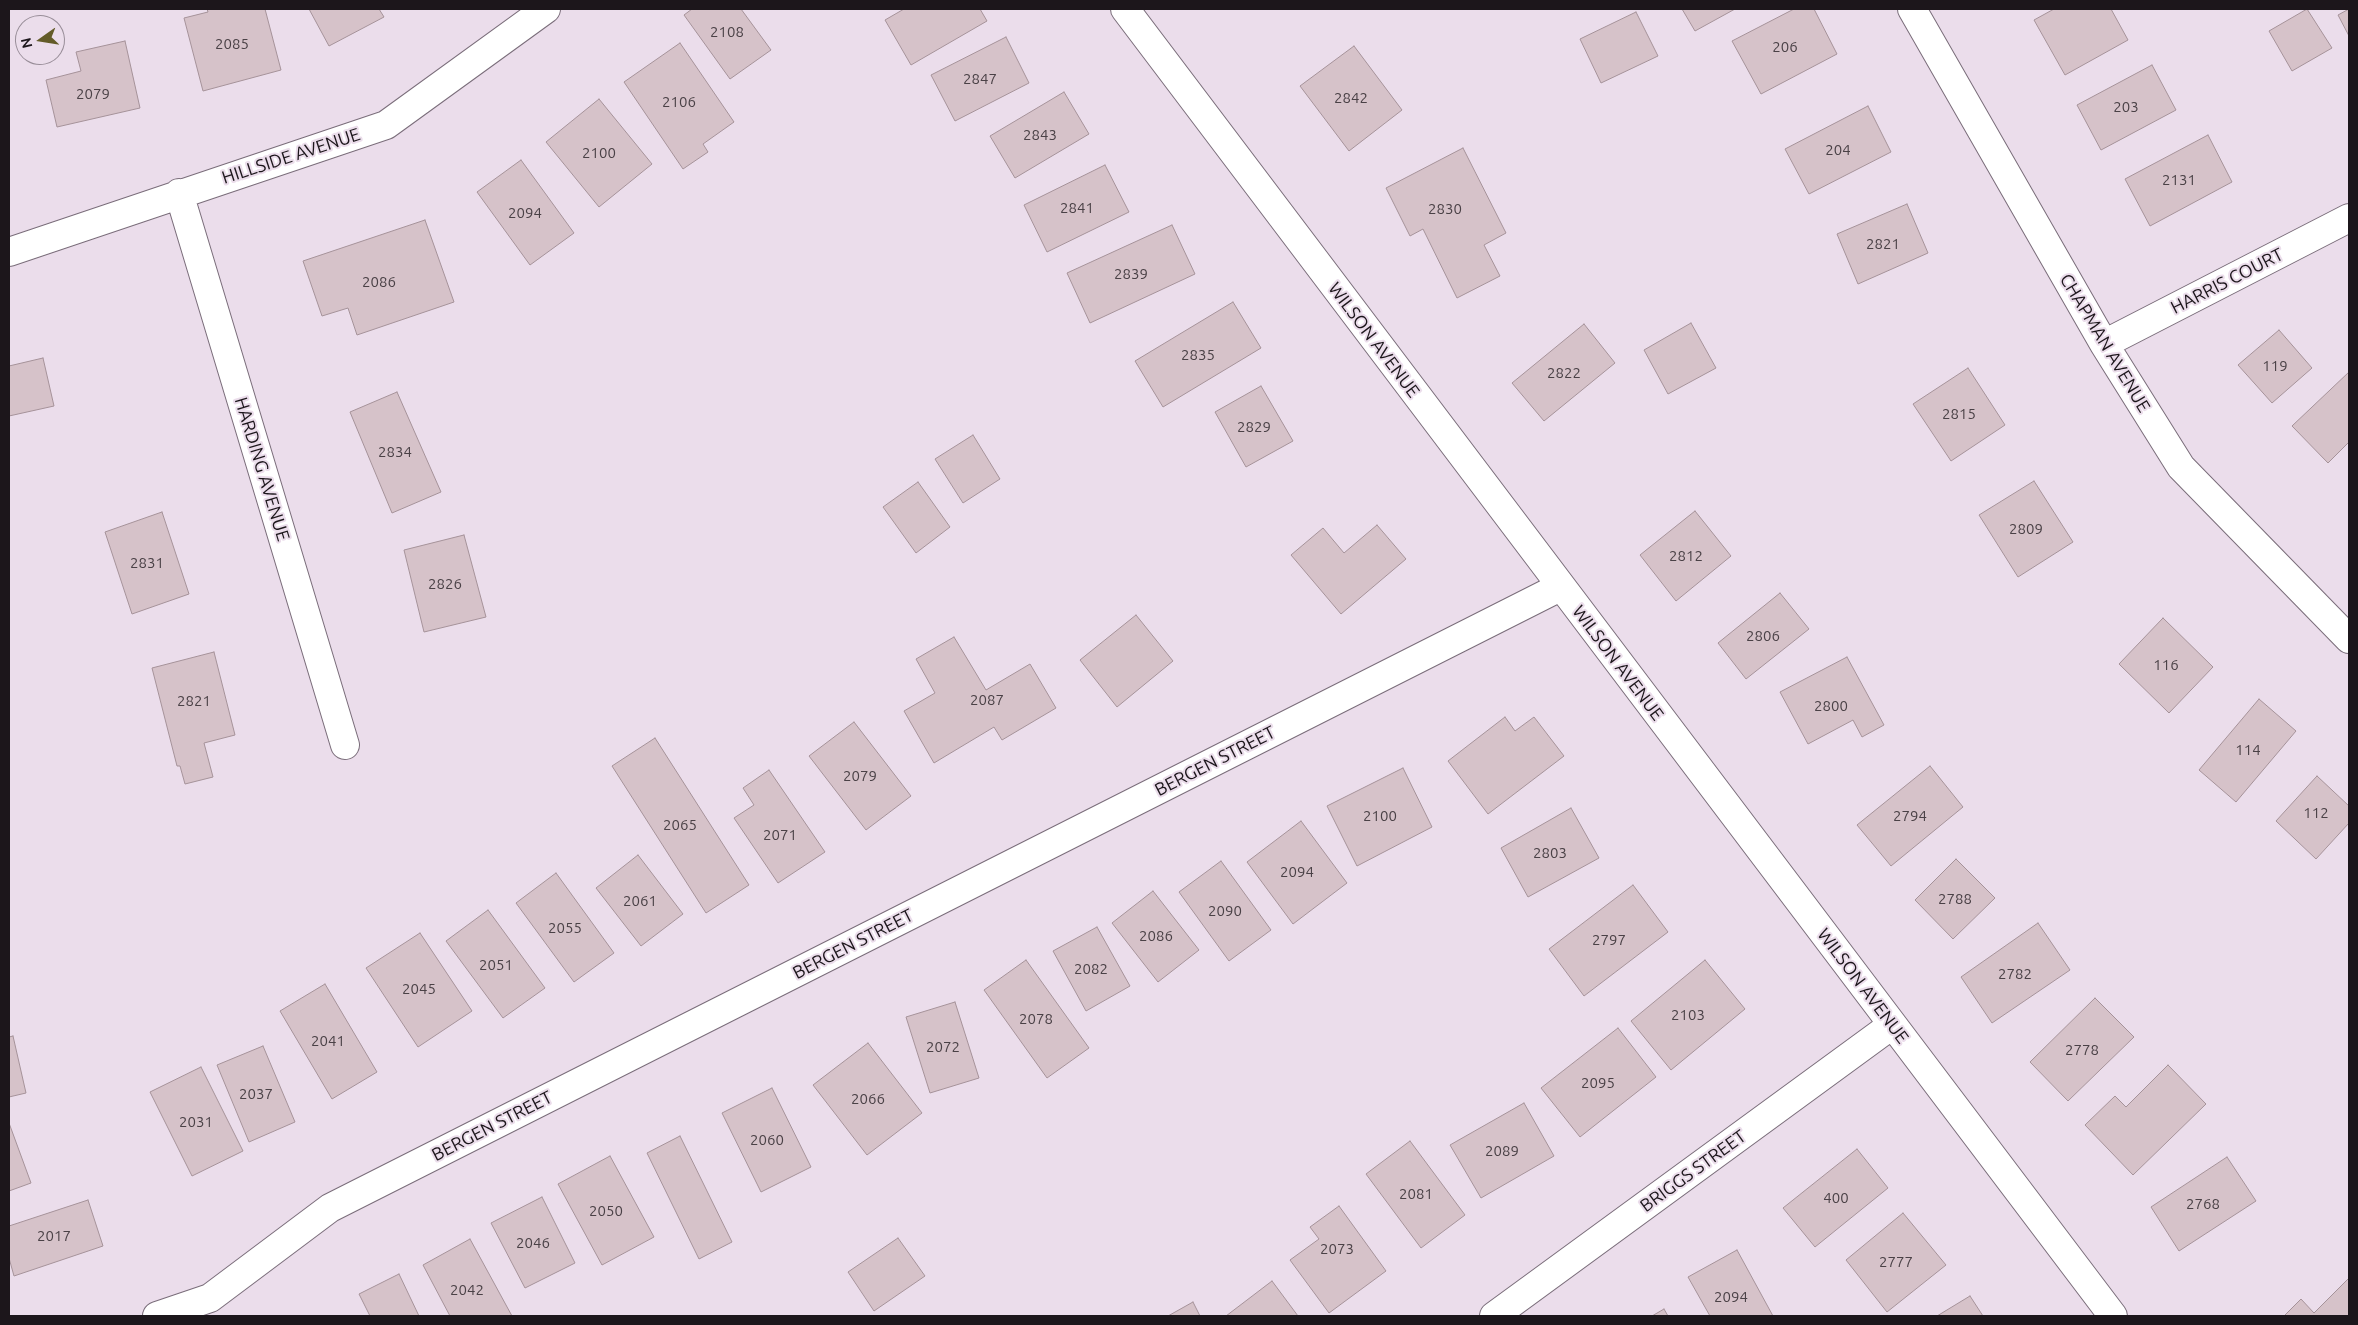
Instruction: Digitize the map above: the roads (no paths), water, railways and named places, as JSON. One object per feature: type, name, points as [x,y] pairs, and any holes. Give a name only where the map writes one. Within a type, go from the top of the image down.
[{"type":"street","name":"WILSON AVENUE","points":[[1125,9],[1560,587],[2113,1316]]},
{"type":"street","name":"CHAPMAN AVENUE","points":[[1912,9],[2104,344],[2182,467],[2349,639]]},
{"type":"street","name":"HILLSIDE AVENUE","points":[[9,252],[179,193],[386,125],[534,12]]},
{"type":"street","name":"HARDING AVENUE","points":[[179,193],[345,745]]},
{"type":"street","name":"HARRIS COURT","points":[[2104,344],[2349,218]]},
{"type":"street","name":"BERGEN STREET","points":[[157,1316],[210,1298],[330,1208],[1560,587]]},
{"type":"street","name":"BRIGGS STREET","points":[[1494,1316],[1892,1025]]}]
